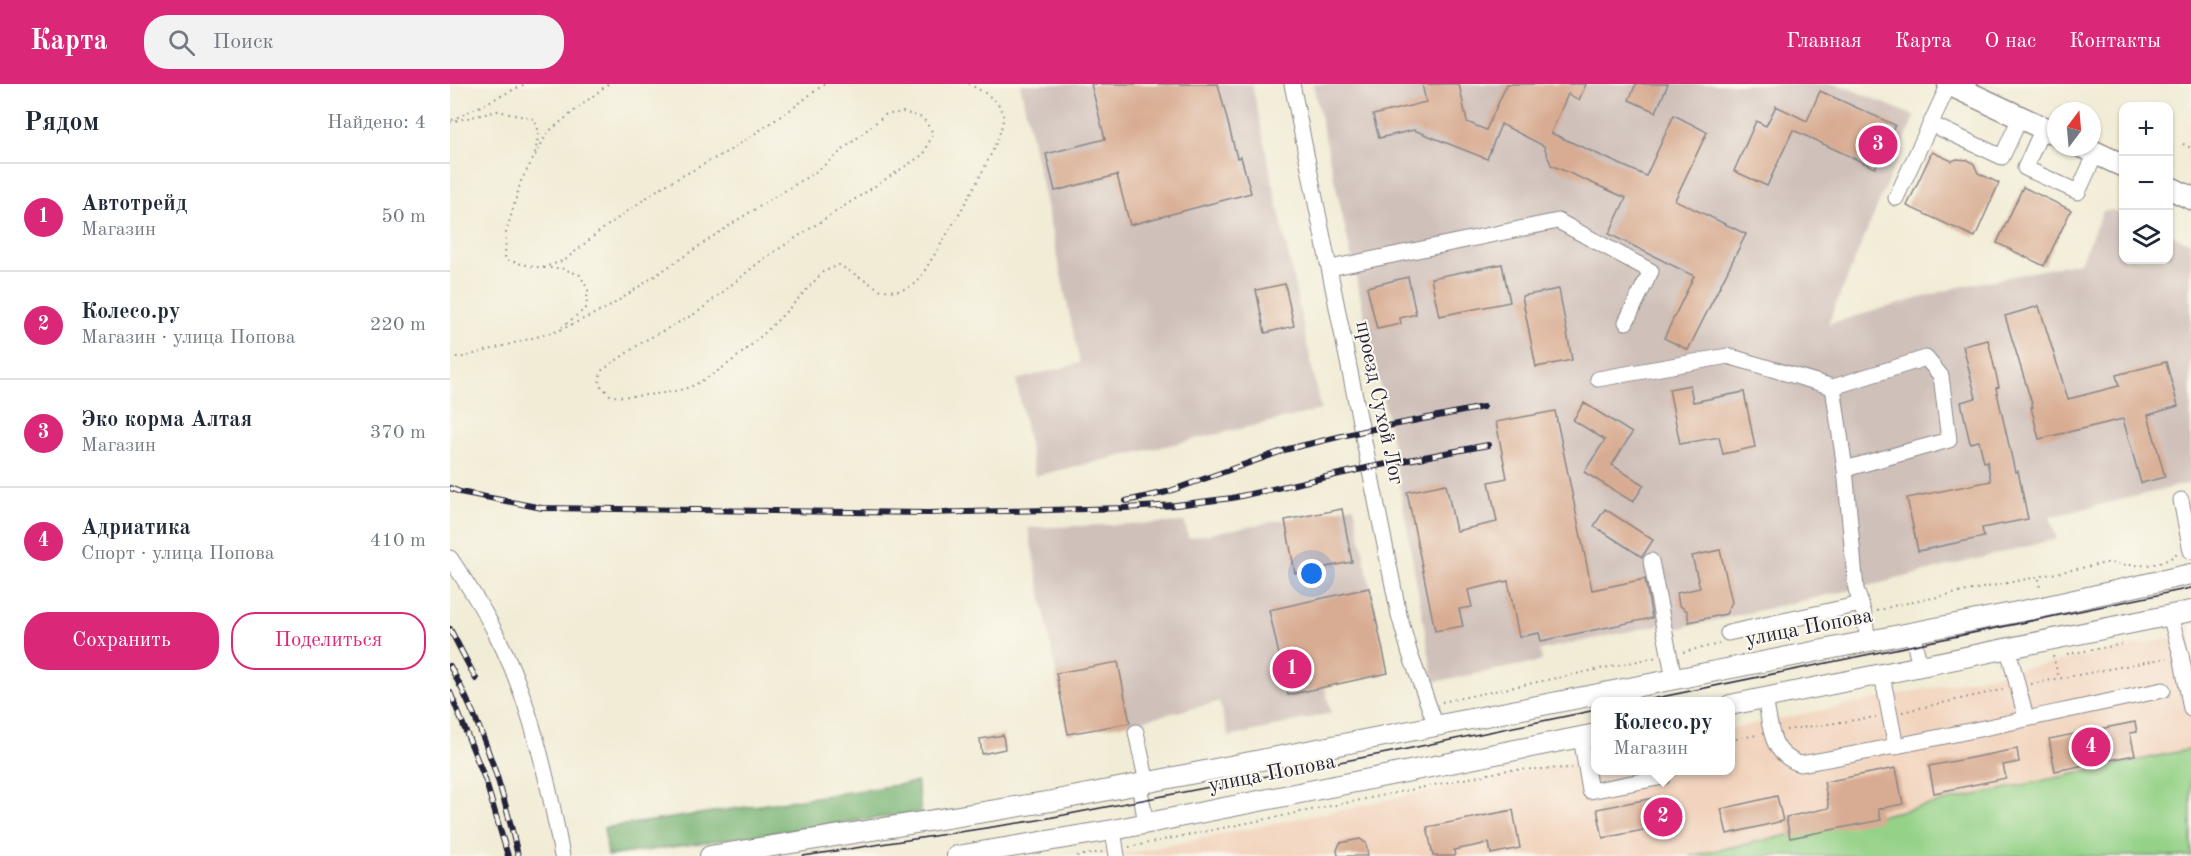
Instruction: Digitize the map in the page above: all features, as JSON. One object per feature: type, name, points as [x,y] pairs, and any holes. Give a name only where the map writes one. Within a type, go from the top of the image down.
[{"type":"highway","points":[[1949,84],[2047,130]]},
{"type":"highway","points":[[2101,155],[2119,164]]},
{"type":"highway","points":[[2173,189],[2191,198]]},
{"type":"main road","name":"улица Попова","points":[[710,856],[1041,803],[1142,784],[2043,607],[2191,574]]},
{"type":"main road","points":[[1735,704],[2191,611]]},
{"type":"main road","name":"улица Попова","points":[[957,856],[1033,850],[1146,823],[1588,735]]},
{"type":"street","name":"проезд Сухой Лог","points":[[1292,84],[1399,615],[1410,654],[1436,726]]},
{"type":"street","points":[[1896,198],[1949,84]]},
{"type":"street","points":[[1931,124],[2002,158],[2020,118]]},
{"type":"street","points":[[2047,134],[2025,168],[2078,192],[2087,156]]},
{"type":"street","points":[[1330,268],[1558,221],[1652,272],[1626,322]]},
{"type":"street","points":[[1598,379],[1728,356],[1833,387],[1926,358],[1941,376],[1949,440],[1845,469]]},
{"type":"street","points":[[1833,387],[1845,469],[1856,589],[1868,641]]},
{"type":"street","points":[[2181,500],[2191,550]]},
{"type":"street","points":[[450,558],[496,633],[523,697],[545,772],[562,856]]},
{"type":"street","points":[[1652,561],[1674,679]]},
{"type":"street","points":[[1728,633],[1861,604]]},
{"type":"street","points":[[2170,616],[2181,655],[2191,709]]},
{"type":"street","points":[[1912,632],[1920,667]]},
{"type":"street","points":[[2008,649],[2026,718]]},
{"type":"street","points":[[1882,675],[1896,747]]},
{"type":"street","points":[[1765,698],[1776,747],[1787,759],[1800,764],[1896,747],[2163,690]]},
{"type":"street","points":[[1136,732],[1146,823]]},
{"type":"street","points":[[1588,735],[1586,768],[1590,790],[1663,777],[1663,775]]},
{"type":"street","points":[[1113,830],[1117,853]]},
{"type":"path","points":[[450,122],[525,84]]},
{"type":"path","points":[[558,331],[585,308],[588,290],[580,275],[561,268],[542,268],[505,259],[506,233],[521,181],[548,132],[608,84]]},
{"type":"path","points":[[542,268],[565,260],[600,231],[660,188],[732,149],[824,84]]},
{"type":"path","points":[[450,357],[463,357],[558,331],[609,307],[739,219],[817,171],[885,115],[903,112],[923,118],[933,133],[924,154],[762,260],[698,312],[644,341],[601,371],[599,384],[611,396],[627,398],[691,387],[741,355],[823,272],[839,265],[881,290],[900,291],[917,283],[981,174],[1001,128],[1003,114],[995,100],[969,84]]},
{"type":"path","points":[[450,122],[498,111],[534,119],[539,132],[535,156]]},
{"type":"path","points":[[2183,144],[2191,148]]},
{"type":"path","points":[[2039,577],[2040,591]]},
{"type":"path","points":[[2059,679],[2053,655],[2125,644]]},
{"type":"path","points":[[2018,686],[2181,655]]},
{"type":"path","points":[[1077,856],[1117,853],[1508,770],[1586,768]]},
{"type":"shaded area","points":[[1020,84],[1252,84],[1321,410],[1035,476],[1016,380],[1080,363]]},
{"type":"shaded area","points":[[1313,84],[1838,84],[1915,116],[1828,324],[1959,287],[2080,262],[2103,211],[2112,210],[2119,213],[2119,264],[2173,264],[2173,235],[2191,243],[2191,483],[2050,517],[2057,539],[1856,589],[1671,630],[1659,625],[1540,650],[1542,661],[1434,682],[1389,426]]},
{"type":"shaded area","points":[[1354,506],[1388,673],[1325,687],[1331,713],[1229,737],[1219,702],[1130,723],[1068,734],[1028,528],[1185,522],[1188,538]]},
{"type":"shaded area","points":[[2191,634],[2191,749],[1690,856],[1116,856],[1591,758],[1591,775],[1735,775],[1735,728]]},
{"type":"green space","points":[[2191,749],[2191,856],[1690,856]]},
{"type":"green space","points":[[917,782],[921,812],[608,856],[604,828]]},
{"type":"building","points":[[1091,84],[1218,84],[1237,158],[1241,157],[1251,193],[1130,225],[1117,175],[1055,191],[1046,154],[1105,139]]},
{"type":"building","points":[[1422,84],[1459,84],[1467,122],[1486,130],[1507,84],[1586,84],[1579,100],[1568,94],[1551,133],[1646,176],[1674,115],[1707,132],[1675,200],[1746,234],[1688,350],[1664,338],[1694,276],[1609,234],[1626,198],[1551,165],[1544,146],[1501,124],[1487,159],[1414,130],[1379,138],[1373,115],[1426,102]]},
{"type":"building","points":[[1636,84],[1668,84],[1656,112],[1629,100]]},
{"type":"building","points":[[1820,91],[1895,125],[1875,168],[1793,130],[1767,186],[1734,171],[1756,121],[1766,126],[1776,106],[1807,121]]},
{"type":"building","points":[[1932,152],[1952,161],[1968,160],[1974,164],[1978,173],[1999,183],[1975,237],[1907,206]]},
{"type":"building","points":[[2023,187],[2071,210],[2044,266],[1997,243]]},
{"type":"building","points":[[1502,264],[1510,302],[1439,316],[1431,278]]},
{"type":"building","points":[[1408,277],[1416,314],[1400,318],[1401,324],[1377,329],[1367,287]]},
{"type":"building","points":[[1285,284],[1294,326],[1265,333],[1256,290]]},
{"type":"building","points":[[1559,289],[1572,360],[1536,367],[1522,296]]},
{"type":"building","points":[[2039,306],[2068,399],[2119,386],[2116,375],[2166,362],[2178,406],[2148,415],[2165,477],[2141,483],[2123,419],[2039,439],[2031,407],[2033,407],[2005,316]]},
{"type":"building","points":[[1988,340],[1999,387],[1996,388],[2028,519],[1982,528],[1984,537],[1918,551],[1907,498],[1991,481],[1987,461],[1984,462],[1979,441],[1970,443],[1961,402],[1976,398],[1963,346]]},
{"type":"building","points":[[1690,385],[1693,402],[1744,392],[1755,447],[1723,454],[1719,437],[1680,444],[1669,389]]},
{"type":"building","points":[[1584,403],[1632,433],[1612,465],[1644,485],[1633,502],[1584,472],[1605,440],[1573,420]]},
{"type":"building","points":[[1555,411],[1592,590],[1645,579],[1652,618],[1541,641],[1539,633],[1519,637],[1508,581],[1468,590],[1472,607],[1459,609],[1463,626],[1435,631],[1407,492],[1446,484],[1456,531],[1497,522],[1489,482],[1507,478],[1496,422]]},
{"type":"building","points":[[1342,509],[1352,562],[1295,573],[1285,520]]},
{"type":"building","points":[[1605,509],[1653,540],[1642,557],[1594,526]]},
{"type":"building","points":[[1720,550],[1732,602],[1726,614],[1689,622],[1687,611],[1679,605],[1677,593],[1700,588],[1692,556]]},
{"type":"building","points":[[1369,588],[1388,673],[1288,695],[1269,610]]},
{"type":"building","points":[[1118,662],[1130,723],[1068,734],[1056,673]]},
{"type":"building","points":[[2135,722],[2137,732],[2130,733],[2135,755],[2055,771],[2049,739]]},
{"type":"building","points":[[1003,735],[1005,749],[982,754],[980,739]]},
{"type":"building","points":[[2017,749],[2019,762],[2003,765],[2006,778],[1934,793],[1929,766]]},
{"type":"building","points":[[1896,768],[1903,804],[1878,809],[1881,820],[1790,838],[1786,817],[1829,808],[1824,782]]},
{"type":"building","points":[[1777,796],[1783,821],[1727,834],[1721,809]]},
{"type":"building","points":[[1659,797],[1664,826],[1603,838],[1597,809]]},
{"type":"building","points":[[1513,810],[1520,848],[1491,854],[1489,843],[1454,850],[1455,856],[1433,856],[1427,827]]},
{"type":"building","points":[[1360,839],[1366,843],[1368,856],[1338,856],[1337,850],[1340,843]]},
{"type":"tram line","points":[[1661,697],[2191,588]]},
{"type":"tram line","points":[[803,856],[1038,820],[1591,711]]},
{"type":"railway","points":[[1126,501],[1167,492],[1288,449],[1363,431],[1483,407]]},
{"type":"railway","points":[[450,488],[542,508],[928,513],[1125,508],[1232,498],[1371,467],[1488,445]]},
{"type":"railway","points":[[450,629],[476,679]]},
{"type":"railway","points":[[450,666],[462,688],[491,758],[518,856]]},
{"type":"railway","points":[[450,692],[485,779],[508,856]]},
{"type":"place","name":"Эко корма Алтая","points":[[1878,145]]},
{"type":"place","name":"Автотрейд","points":[[1292,669]]},
{"type":"place","name":"Адриатика","points":[[2091,747]]},
{"type":"place","name":"Колесо.ру","points":[[1663,817]]}]
